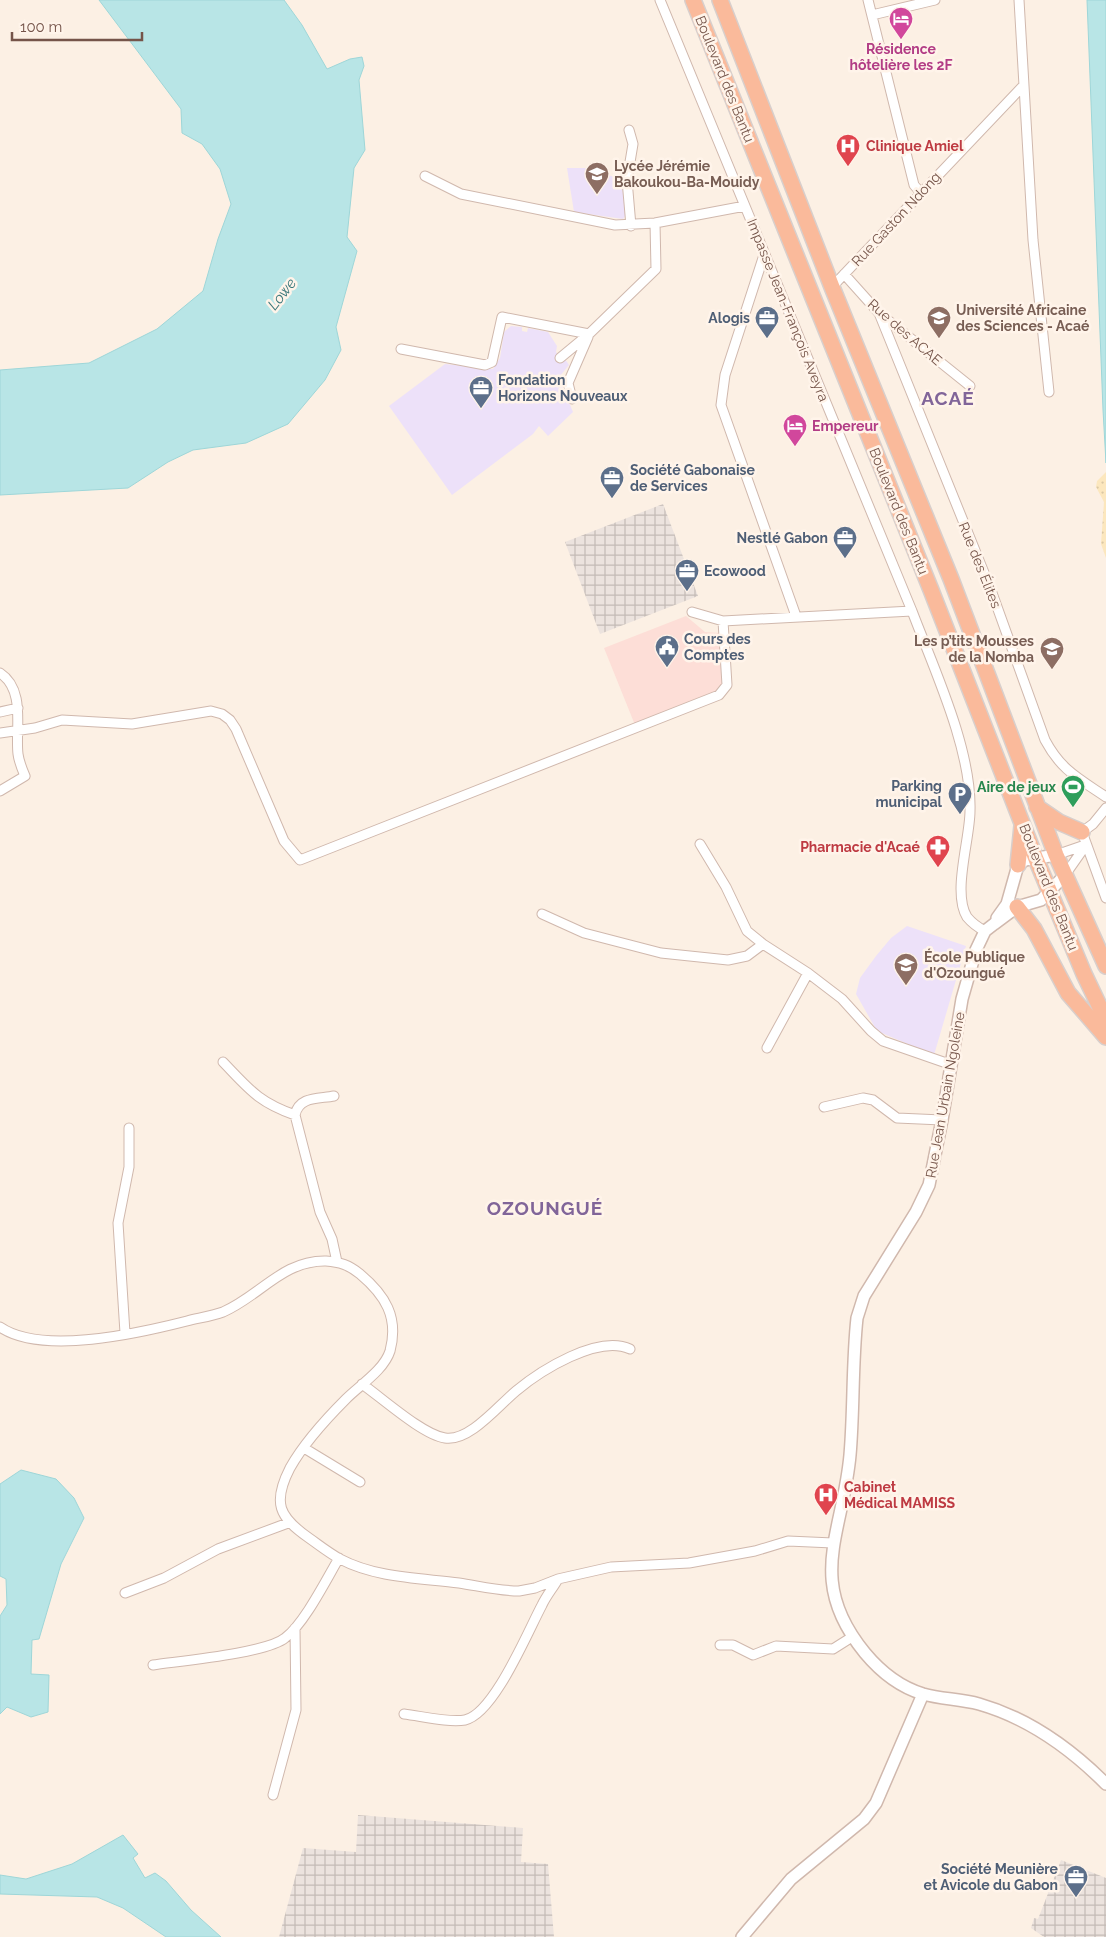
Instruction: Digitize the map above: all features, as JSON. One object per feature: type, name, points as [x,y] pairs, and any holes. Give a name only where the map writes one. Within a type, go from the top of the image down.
[{"type":"highway","name":"Boulevard des Bantu","points":[[693,0],[1036,858],[1084,974],[1106,1020]]},
{"type":"highway","name":"Boulevard des Bantu","points":[[720,0],[832,287],[950,579],[1056,855],[1106,966]]},
{"type":"highway","points":[[1037,807],[1084,838]]},
{"type":"highway","points":[[1018,865],[1022,819]]},
{"type":"highway","points":[[1017,907],[1034,929],[1068,993],[1106,1037]]},
{"type":"street","name":"Impasse Jean-François Aveyra","points":[[660,0],[912,611],[964,755],[970,793],[970,813],[962,890],[963,903],[967,917],[989,928]]},
{"type":"street","points":[[868,0],[914,185],[921,193]]},
{"type":"street","points":[[872,15],[935,0]]},
{"type":"street","points":[[1019,0],[1022,87],[1033,240],[1049,392]]},
{"type":"street","name":"Rue Gaston Ndong","points":[[832,287],[1022,87]]},
{"type":"street","points":[[629,130],[633,144],[627,180],[630,226]]},
{"type":"street","points":[[425,176],[460,194],[542,212],[630,226],[745,206]]},
{"type":"street","points":[[560,358],[589,334],[656,270],[655,223]]},
{"type":"street","points":[[764,255],[725,375],[721,405],[796,616]]},
{"type":"street","name":"Rue des ACAE","points":[[844,274],[879,314],[970,386]]},
{"type":"street","name":"Rue des Élites","points":[[879,314],[990,590],[1045,740],[1054,758],[1063,768],[1106,797]]},
{"type":"street","points":[[401,349],[485,364],[492,362],[502,317],[589,334]]},
{"type":"street","points":[[572,399],[568,383],[589,334]]},
{"type":"street","points":[[692,612],[723,621],[912,611]]},
{"type":"street","points":[[0,733],[17,731],[62,720],[132,724],[200,712],[222,714],[230,720],[236,729],[284,841],[300,860],[719,695],[727,685],[723,621]]},
{"type":"street","points":[[0,673],[8,682],[18,708],[18,753],[25,776],[0,791]]},
{"type":"street","points":[[0,712],[18,708]]},
{"type":"street","points":[[989,928],[1017,907],[1034,904],[1050,891],[1065,875],[1084,838],[1106,808]]},
{"type":"street","points":[[1018,865],[1025,860],[1056,855],[1084,838]]},
{"type":"street","points":[[1084,838],[1106,898]]},
{"type":"street","points":[[700,844],[726,887],[747,931],[762,944],[808,973],[852,1008],[871,1031],[883,1041],[952,1065]]},
{"type":"street","name":"Rue Jean Urbain Ngoleine","points":[[1018,865],[1006,904],[976,950],[966,982],[929,1185],[924,1198],[864,1296],[857,1318],[850,1458],[833,1543],[832,1562],[835,1599],[840,1615],[852,1637],[882,1670],[897,1682],[923,1694],[981,1705],[1017,1718],[1072,1753],[1106,1784]]},
{"type":"street","points":[[542,914],[584,932],[661,953],[728,960],[747,956],[762,944]]},
{"type":"street","points":[[767,1048],[808,973]]},
{"type":"street","points":[[224,1062],[255,1095],[270,1107],[295,1115]]},
{"type":"street","points":[[334,1096],[303,1101],[296,1107],[295,1115],[320,1212],[332,1239],[337,1262]]},
{"type":"street","points":[[824,1107],[864,1098],[873,1100],[897,1118],[942,1120]]},
{"type":"street","points":[[126,1334],[118,1223],[129,1167],[129,1128]]},
{"type":"street","points":[[0,1327],[8,1332],[30,1339],[87,1340],[126,1334],[222,1312],[239,1304],[283,1271],[299,1264],[316,1261],[337,1262],[350,1266],[361,1274],[391,1310],[390,1351],[381,1366],[322,1426],[304,1448],[291,1467],[282,1488],[281,1510],[288,1523],[339,1558],[362,1568],[390,1575],[506,1591],[529,1590],[558,1579],[610,1567],[689,1563],[755,1551],[788,1541],[833,1543]]},
{"type":"street","points":[[362,1384],[426,1432],[444,1438],[454,1438],[467,1433],[518,1389],[556,1364],[579,1354],[606,1346],[623,1346],[630,1350]]},
{"type":"street","points":[[304,1448],[360,1482]]},
{"type":"street","points":[[125,1593],[164,1578],[218,1549],[288,1523]]},
{"type":"street","points":[[153,1665],[263,1648],[285,1639],[295,1628],[339,1558]]},
{"type":"street","points":[[404,1714],[459,1721],[475,1717],[489,1703],[498,1689],[517,1656],[542,1604],[558,1579]]},
{"type":"street","points":[[273,1795],[296,1710],[295,1628]]},
{"type":"street","points":[[720,1645],[733,1645],[753,1655],[776,1646],[825,1650],[838,1647],[852,1637]]},
{"type":"street","points":[[742,1937],[791,1880],[864,1819],[876,1803],[923,1694]]},
{"type":"shaded area","name":"Lycée Jérémie Bakoukou-Ba-Mouidy","points":[[567,168],[585,168],[621,179],[626,215],[623,219],[574,212]]},
{"type":"shaded area","name":"Fondation Horizons Nouveaux","points":[[511,326],[522,327],[522,331],[527,332],[528,328],[548,332],[557,346],[556,352],[562,361],[565,359],[569,365],[560,376],[563,379],[563,388],[573,412],[548,436],[539,426],[533,434],[452,495],[389,406],[445,364],[493,369],[500,358],[504,332]]},
{"type":"shaded area","points":[[663,504],[698,596],[600,634],[565,542]]},
{"type":"shaded area","name":"Cours des Comptes","points":[[686,616],[705,632],[720,633],[725,688],[635,725],[604,648]]},
{"type":"shaded area","name":"École Publique d'Ozoungué","points":[[907,926],[966,946],[934,1055],[877,1031],[856,994],[860,978],[876,956],[891,938]]},
{"type":"shaded area","points":[[358,1815],[523,1828],[521,1862],[548,1864],[554,1937],[279,1937],[303,1848],[356,1852]]},
{"type":"shaded area","name":"Société Meunière et Avicole du Gabon","points":[[1061,1860],[1106,1878],[1106,1937],[1044,1937],[1031,1928],[1034,1918],[1038,1919]]},
{"type":"sand","points":[[1106,472],[1106,558],[1101,544],[1104,502],[1096,487],[1097,481]]},
{"type":"water","name":"Lowe","points":[[99,0],[284,0],[302,25],[327,69],[350,59],[362,57],[364,66],[359,80],[365,150],[354,168],[347,237],[357,251],[336,327],[341,350],[325,380],[288,424],[246,443],[193,450],[168,462],[128,488],[0,495],[0,370],[89,363],[157,329],[203,291],[218,239],[231,204],[220,169],[202,144],[182,133],[181,109]]},
{"type":"water","points":[[1087,0],[1106,0],[1106,463],[1103,410]]},
{"type":"water","points":[[21,1470],[56,1479],[74,1498],[84,1518],[61,1564],[39,1639],[32,1640],[31,1674],[49,1675],[48,1712],[31,1717],[7,1707],[0,1714],[0,1616],[7,1605],[6,1579],[0,1576],[0,1484]]},
{"type":"water","points":[[123,1835],[138,1854],[133,1858],[145,1878],[155,1873],[166,1881],[191,1910],[221,1937],[166,1937],[123,1908],[97,1897],[0,1894],[0,1875],[26,1879],[72,1864]]},
{"type":"place","name":"Résidence hôtelière les 2F","points":[[901,40]]},
{"type":"place","name":"Clinique Amiel","points":[[848,167]]},
{"type":"place","name":"Lycée Jérémie Bakoukou-Ba-Mouidy","points":[[597,195]]},
{"type":"place","name":"Alogis","points":[[767,339]]},
{"type":"place","name":"Université Africaine des Sciences - Acaé","points":[[939,339]]},
{"type":"place","name":"Fondation Horizons Nouveaux","points":[[481,409]]},
{"type":"place","name":"Empereur","points":[[795,447]]},
{"type":"place","name":"Société Gabonaise de Services","points":[[612,499]]},
{"type":"place","name":"Nestlé Gabon","points":[[845,559]]},
{"type":"place","name":"Ecowood","points":[[687,592]]},
{"type":"place","name":"Cours des Comptes","points":[[667,668]]},
{"type":"place","name":"Les p’tits Mousses de la Nomba","points":[[1052,670]]},
{"type":"place","name":"Aire de jeux","points":[[1073,808]]},
{"type":"place","name":"Parking municipal","points":[[960,815]]},
{"type":"place","name":"Pharmacie d'Acaé","points":[[938,868]]},
{"type":"place","name":"École Publique d'Ozoungué","points":[[906,986]]},
{"type":"place","name":"Cabinet Médical MAMISS","points":[[826,1516]]},
{"type":"place","name":"Société Meunière et Avicole du Gabon","points":[[1076,1898]]},
{"type":"district","name":"ACAÉ","points":[[948,398]]},
{"type":"district","name":"OZOUNGUÉ","points":[[545,1208]]}]
